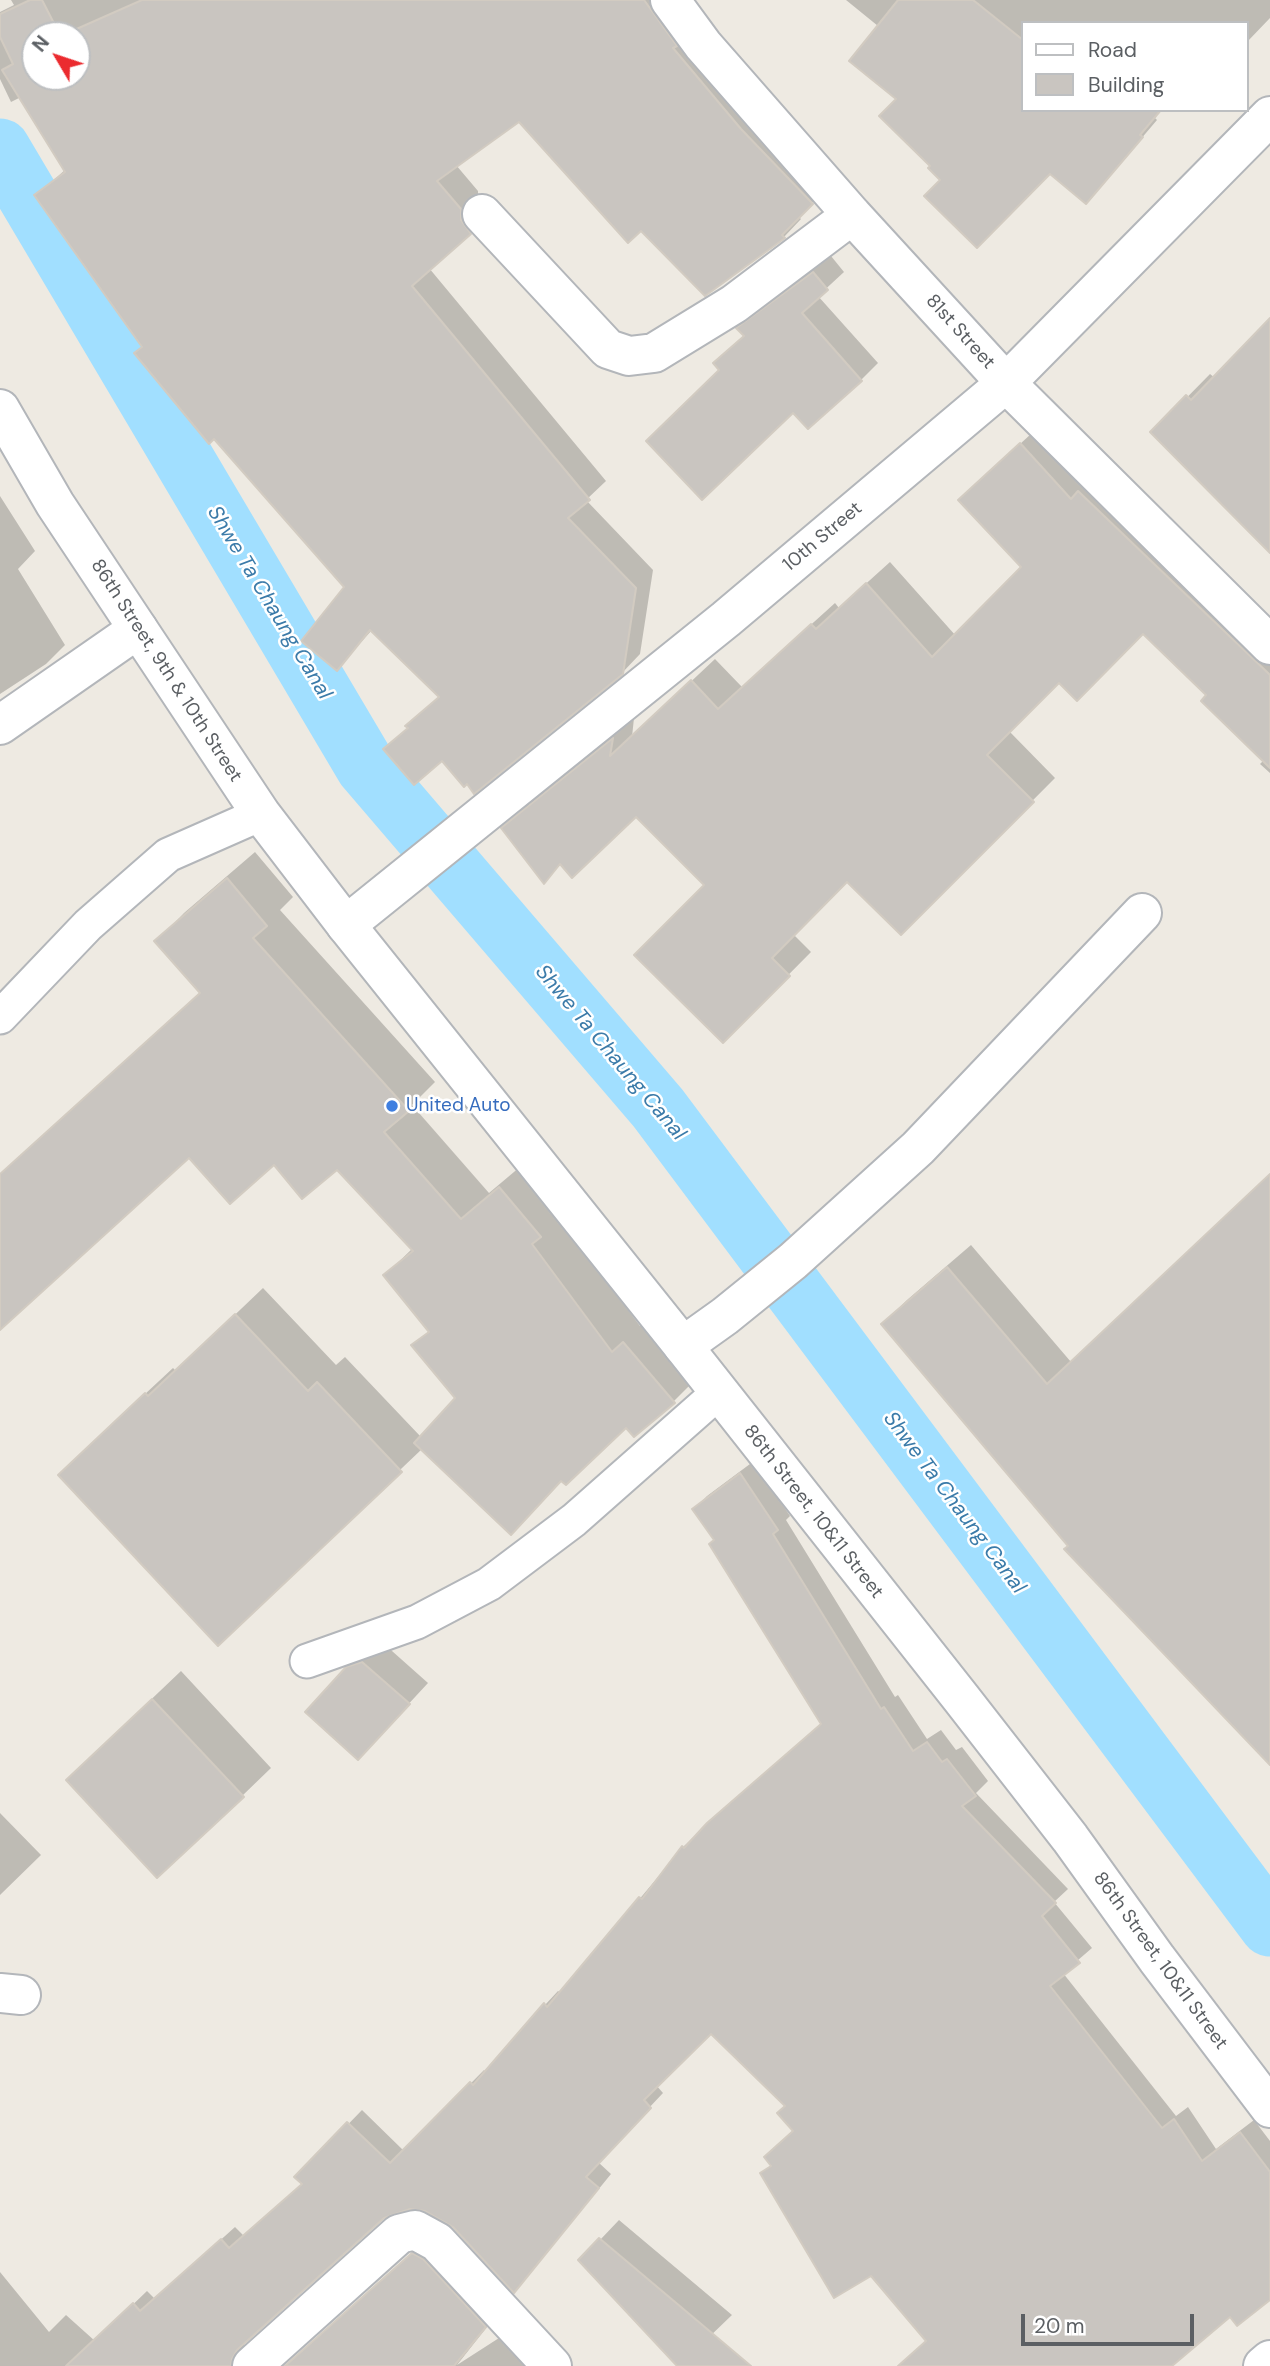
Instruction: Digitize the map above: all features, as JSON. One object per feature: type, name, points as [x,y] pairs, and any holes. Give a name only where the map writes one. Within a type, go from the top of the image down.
[{"type":"street","name":"81st Street","points":[[670,0],[703,44],[852,215],[1006,383],[1270,645]]},
{"type":"street","name":"10th Street","points":[[346,925],[726,619],[1006,383],[1270,116]]},
{"type":"street","points":[[482,214],[608,349],[629,356],[654,353],[734,304],[852,215]]},
{"type":"street","name":"86th Street, 9th & 10th Street","points":[[0,409],[55,504],[261,814],[346,925]]},
{"type":"street","points":[[0,725],[138,629]]},
{"type":"street","points":[[683,1346],[793,1261],[918,1148],[1142,913]]},
{"type":"street","name":"86th Street, 10&11 Street","points":[[346,925],[683,1346],[1070,1838],[1157,1959],[1270,2108]]},
{"type":"street","points":[[252,2366],[399,2234],[415,2230],[437,2242],[552,2366]]},
{"type":"street","points":[[1263,2366],[1270,2360]]},
{"type":"lane","points":[[0,1017],[88,925],[168,855],[261,814]]},
{"type":"lane","points":[[307,1661],[416,1622],[489,1584],[574,1520],[719,1392]]},
{"type":"building","points":[[30,0],[42,0],[53,21],[21,21],[21,91],[91,91],[91,23],[142,0],[644,0],[677,46],[673,48],[741,129],[813,204],[782,235],[785,238],[705,296],[641,231],[628,243],[519,122],[437,181],[461,209],[461,220],[471,234],[412,286],[590,500],[568,518],[636,588],[623,674],[474,794],[467,784],[464,787],[442,761],[414,785],[383,749],[439,697],[370,630],[337,671],[301,641],[344,587],[214,439],[209,444],[134,353],[142,347],[34,195],[65,172],[2,70],[13,64],[0,37],[0,14]]},
{"type":"building","points":[[898,0],[973,0],[1021,38],[1021,112],[1159,112],[1140,135],[1143,137],[1086,204],[1050,174],[977,248],[924,196],[940,180],[928,168],[930,166],[879,116],[896,99],[849,61]]},
{"type":"building","points":[[813,272],[828,290],[802,313],[862,381],[808,429],[793,413],[702,500],[646,441],[719,370],[713,363],[744,336],[736,328]]},
{"type":"building","points":[[1270,318],[1270,553],[1150,432],[1186,395],[1191,400]]},
{"type":"building","points":[[1020,443],[1071,499],[1078,491],[1270,675],[1270,768],[1201,701],[1206,695],[1143,634],[1077,701],[1059,683],[987,755],[1034,802],[901,935],[847,882],[772,958],[790,976],[723,1043],[634,955],[704,885],[636,817],[572,878],[560,864],[544,884],[501,828],[613,738],[610,756],[691,680],[718,709],[811,624],[816,629],[866,583],[932,657],[1021,567],[958,500]]},
{"type":"building","points":[[227,878],[267,926],[253,938],[409,1111],[384,1132],[461,1219],[499,1187],[541,1237],[532,1244],[612,1352],[623,1342],[675,1403],[634,1437],[626,1428],[566,1485],[561,1481],[511,1535],[414,1443],[455,1398],[411,1345],[429,1332],[383,1275],[413,1251],[337,1170],[302,1199],[274,1165],[230,1204],[189,1158],[0,1330],[0,1174],[200,993],[154,941]]},
{"type":"building","points":[[1270,1174],[1270,1765],[1064,1549],[1068,1546],[881,1324],[947,1267],[1047,1384]]},
{"type":"building","points":[[235,1314],[308,1391],[317,1382],[402,1472],[218,1646],[58,1475],[145,1393],[148,1396]]},
{"type":"building","points":[[740,1473],[778,1530],[773,1534],[881,1709],[884,1707],[913,1751],[927,1742],[942,1762],[947,1759],[976,1796],[962,1806],[1056,1903],[1042,1916],[1080,1963],[1050,1986],[1162,2128],[1174,2119],[1202,2161],[1240,2132],[1270,2172],[1270,2300],[1237,2326],[1230,2317],[1172,2366],[898,2366],[926,2341],[871,2276],[834,2298],[760,2173],[771,2166],[764,2157],[793,2131],[777,2113],[785,2106],[711,2034],[644,2100],[651,2108],[586,2177],[599,2188],[514,2293],[453,2227],[425,2211],[410,2209],[384,2218],[237,2350],[231,2366],[66,2366],[133,2303],[140,2311],[221,2239],[229,2248],[302,2184],[294,2177],[347,2122],[390,2163],[470,2082],[473,2085],[544,2003],[547,2007],[639,1897],[642,1899],[682,1846],[684,1848],[707,1823],[821,1724],[709,1544],[714,1540],[692,1509]]},
{"type":"building","points":[[362,1662],[410,1704],[358,1760],[305,1712],[346,1667]]},
{"type":"building","points":[[152,1699],[244,1797],[157,1878],[66,1780]]},
{"type":"building","points":[[599,2238],[751,2366],[677,2366],[578,2260]]},
{"type":"building","points":[[412,2253],[423,2259],[486,2327],[454,2366],[285,2366]]},
{"type":"waterway","name":"Shwe Ta Chaung Canal","points":[[0,149],[366,767],[658,1108],[1270,1926]]},
{"type":"place","name":"United Auto","points":[[392,1106]]}]
